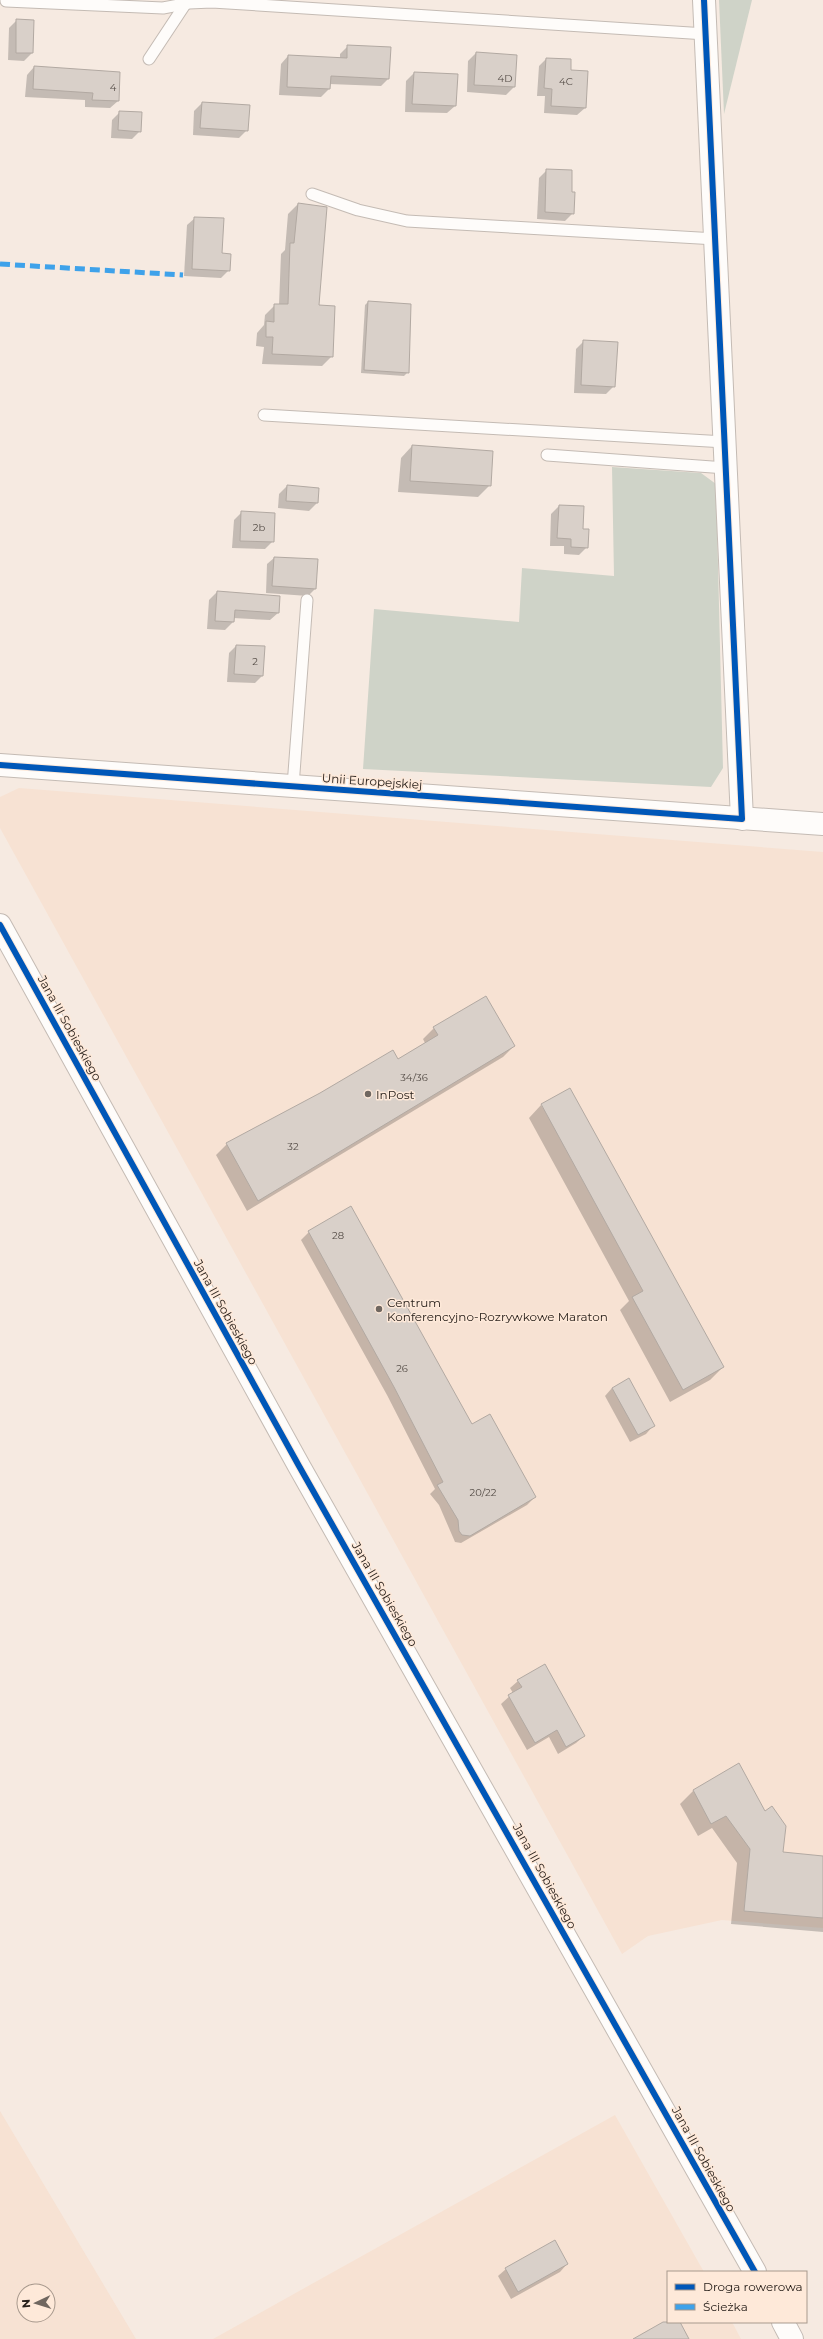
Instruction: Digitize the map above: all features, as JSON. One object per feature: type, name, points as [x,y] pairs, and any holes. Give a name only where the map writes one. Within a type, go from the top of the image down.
[{"type":"main road","points":[[704,0],[742,818]]},
{"type":"main road","name":"Unii Europejskiej","points":[[0,765],[823,824]]},
{"type":"main road","name":"Jana III Sobieskiego","points":[[0,925],[299,1466],[430,1694],[754,2271]]},
{"type":"main road","points":[[784,2323],[792,2339]]},
{"type":"lane","points":[[6,1],[163,8],[189,1],[212,2],[706,34]]},
{"type":"lane","points":[[149,59],[189,1]]},
{"type":"lane","points":[[312,194],[358,210],[407,221],[716,239]]},
{"type":"lane","points":[[264,415],[725,442]]},
{"type":"lane","points":[[547,455],[726,468]]},
{"type":"lane","points":[[293,786],[307,600]]},
{"type":"shaded area","points":[[719,0],[752,0],[724,114]]},
{"type":"shaded area","points":[[612,467],[701,473],[716,484],[723,768],[711,787],[363,769],[374,609],[519,622],[522,568],[614,576]]},
{"type":"shaded area","points":[[19,788],[823,852],[823,1928],[722,1920],[648,1936],[622,1954],[0,828],[0,797]]},
{"type":"shaded area","points":[[0,2111],[136,2339],[0,2339]]},
{"type":"shaded area","points":[[615,2115],[703,2271],[667,2271],[667,2323],[733,2323],[741,2339],[213,2339]]},
{"type":"building","points":[[16,19],[34,20],[33,53],[16,53]]},
{"type":"building","points":[[347,45],[391,47],[389,79],[331,76],[330,89],[287,87],[288,55],[347,58]]},
{"type":"building","points":[[476,52],[517,55],[515,87],[474,85]]},
{"type":"building","points":[[546,58],[571,59],[571,70],[588,71],[586,108],[551,106],[552,89],[544,88]]},
{"type":"building","points":[[34,66],[120,72],[119,101],[92,100],[93,93],[33,89]]},
{"type":"building","points":[[414,72],[458,74],[456,106],[412,104]]},
{"type":"building","points":[[202,102],[250,105],[248,131],[200,128]]},
{"type":"building","points":[[119,111],[142,112],[141,132],[118,130]]},
{"type":"building","points":[[546,169],[572,170],[572,192],[575,192],[574,214],[545,212]]},
{"type":"building","points":[[298,203],[327,207],[319,305],[335,306],[333,357],[272,354],[273,337],[266,337],[266,321],[274,322],[274,304],[288,304],[290,243],[294,243]]},
{"type":"building","points":[[194,217],[224,218],[222,253],[231,254],[230,271],[192,269]]},
{"type":"building","points":[[368,301],[411,304],[409,373],[364,370]]},
{"type":"building","points":[[583,340],[618,342],[615,387],[581,385]]},
{"type":"building","points":[[412,445],[493,451],[491,486],[410,481]]},
{"type":"building","points":[[287,485],[319,488],[318,503],[286,501]]},
{"type":"building","points":[[559,505],[584,506],[583,529],[589,529],[588,548],[571,547],[571,539],[557,538]]},
{"type":"building","points":[[241,511],[275,513],[274,542],[240,541]]},
{"type":"building","points":[[274,557],[318,559],[316,589],[272,586]]},
{"type":"building","points":[[217,591],[280,596],[279,613],[235,610],[234,622],[215,621]]},
{"type":"building","points":[[236,645],[265,646],[263,676],[234,674]]},
{"type":"building","points":[[486,996],[515,1046],[258,1201],[226,1143],[320,1093],[393,1050],[398,1059],[438,1035],[433,1027]]},
{"type":"building","points":[[570,1088],[724,1367],[683,1390],[632,1297],[643,1291],[541,1104]]},
{"type":"building","name":"Centrum Konferencyjno-Rozrywkowe Maraton","points":[[351,1206],[472,1424],[490,1414],[536,1497],[470,1536],[462,1535],[459,1531],[458,1520],[437,1485],[443,1482],[394,1387],[308,1231]]},
{"type":"building","points":[[629,1378],[655,1426],[638,1435],[612,1388]]},
{"type":"building","points":[[545,1664],[585,1736],[566,1747],[557,1730],[535,1743],[508,1695],[522,1687],[517,1680]]},
{"type":"building","points":[[739,1763],[765,1811],[772,1806],[786,1826],[783,1852],[823,1856],[823,1918],[744,1911],[750,1849],[726,1816],[711,1824],[693,1790]]},
{"type":"building","points":[[555,2240],[568,2264],[518,2292],[505,2268]]},
{"type":"building","points":[[663,2322],[667,2322],[681,2323],[689,2339],[633,2339]]},
{"type":"marked path","points":[[0,264],[183,275]]},
{"type":"cycle path","points":[[0,765],[742,819],[704,0]]},
{"type":"cycle path","points":[[0,925],[299,1466],[754,2271]]},
{"type":"place","name":"InPost","points":[[368,1094]]},
{"type":"place","name":"Centrum Konferencyjno-Rozrywkowe Maraton","points":[[379,1309]]}]
